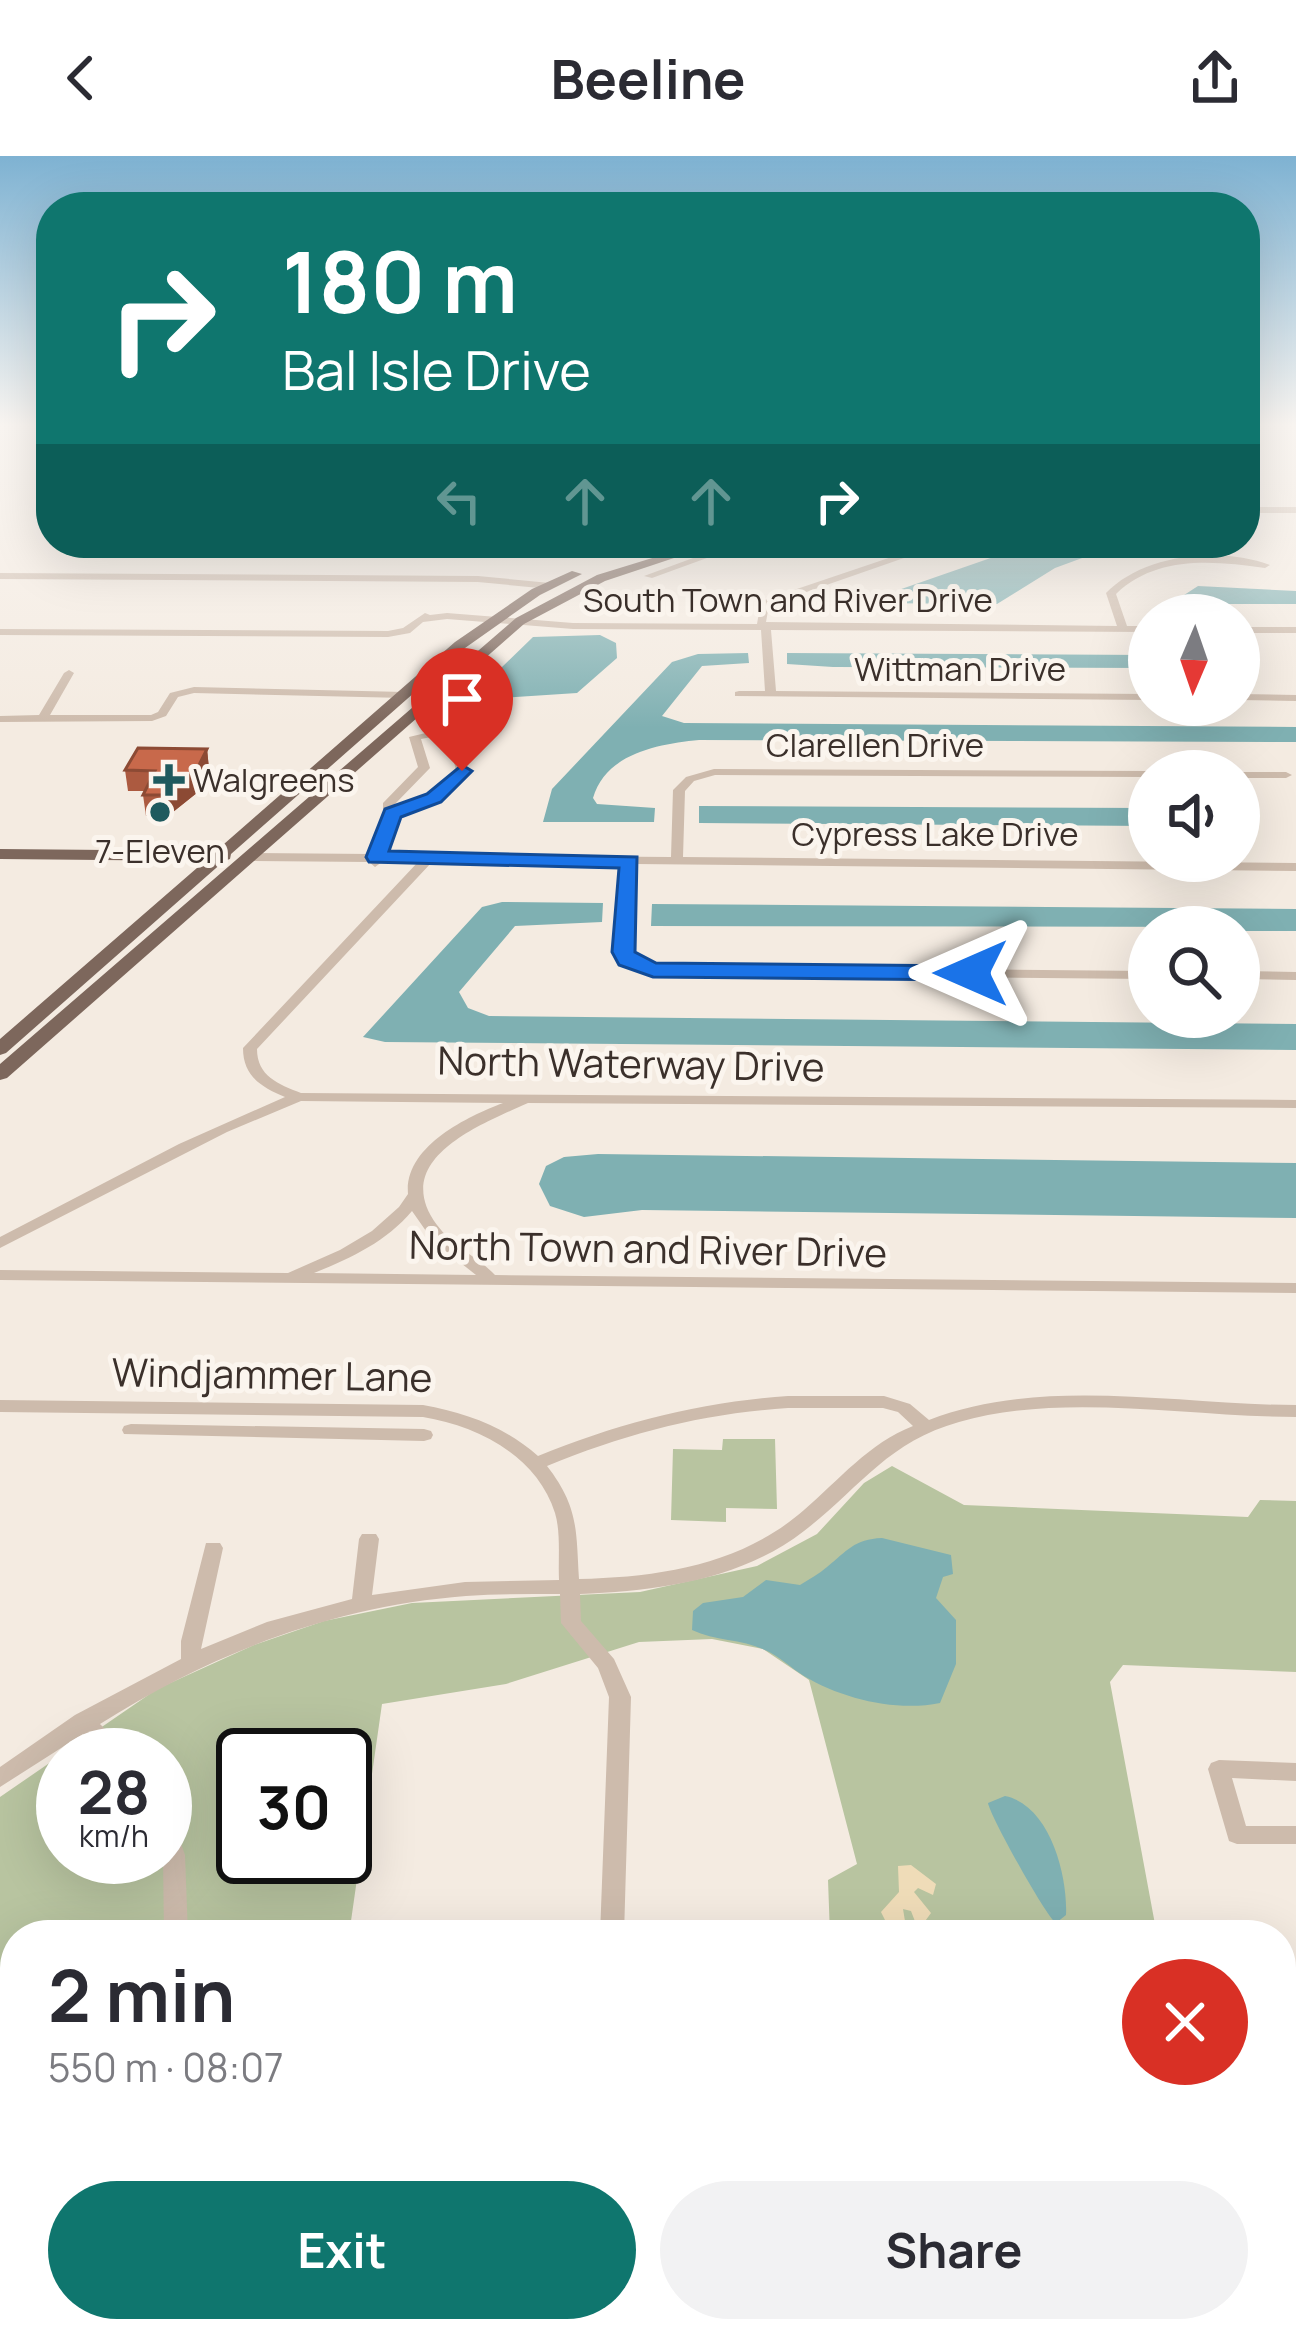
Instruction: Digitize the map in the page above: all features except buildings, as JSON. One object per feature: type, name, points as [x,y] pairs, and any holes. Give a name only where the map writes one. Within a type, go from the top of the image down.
[{"type":"main road","points":[[0,1074],[405,695],[496,618],[536,592],[631,558]]},
{"type":"main road","points":[[0,1048],[375,749],[520,621],[601,578],[663,558]]},
{"type":"main road","points":[[375,749],[376,742],[416,703],[405,695]]},
{"type":"main road","name":"Cypress Lake Drive","points":[[0,854],[229,862]]},
{"type":"main road","name":"Cypress Lake Drive","points":[[0,868],[229,862]]},
{"type":"street","points":[[649,576],[700,558]]},
{"type":"street","points":[[771,694],[761,607],[897,558]]},
{"type":"street","points":[[1123,629],[1111,592],[1138,572],[1187,561],[1265,565]]},
{"type":"street","points":[[2,593],[5,576],[478,579],[550,586]]},
{"type":"street","points":[[478,579],[536,592]]},
{"type":"street","name":"South Town and River Drive","points":[[0,632],[388,634],[406,631],[418,620],[496,618],[766,627],[1128,629]]},
{"type":"street","points":[[1260,630],[1296,630]]},
{"type":"street","points":[[42,719],[69,673]]},
{"type":"street","points":[[0,719],[152,718],[162,714],[174,695],[194,689],[405,695]]},
{"type":"street","name":"Wittman Drive","points":[[739,694],[1128,697]]},
{"type":"street","points":[[1260,698],[1296,698]]},
{"type":"street","points":[[375,862],[392,813],[434,798],[462,771],[451,730],[416,737],[424,768],[389,803],[389,820]]},
{"type":"street","name":"Clarellen Drive","points":[[677,862],[680,790],[690,779],[714,772],[1128,774]]},
{"type":"street","points":[[1260,775],[1286,776]]},
{"type":"street","name":"Cypress Lake Drive","points":[[229,862],[1296,867]]},
{"type":"street","points":[[299,1097],[256,1075],[248,1057],[250,1048],[426,862]]},
{"type":"street","points":[[629,862],[623,952],[627,960],[653,970],[1128,974]]},
{"type":"street","points":[[1260,975],[1296,976]]},
{"type":"street","points":[[440,1096],[454,1103],[460,1128]]},
{"type":"street","name":"North Waterway Drive","points":[[0,1243],[83,1203],[200,1136],[299,1097],[1296,1104]]},
{"type":"street","points":[[289,1277],[371,1239],[406,1210],[426,1158],[460,1128],[495,1109],[536,1097]]},
{"type":"street","points":[[415,1196],[431,1229],[476,1262],[490,1279]]},
{"type":"street","name":"North Town and River Drive","points":[[0,1275],[1296,1288]]},
{"type":"street","points":[[533,1465],[635,1424],[750,1401],[884,1402],[904,1408],[925,1426]]},
{"type":"street","points":[[0,1778],[83,1721],[191,1660],[281,1625],[361,1604],[465,1589],[670,1579],[741,1558],[794,1529],[862,1466],[925,1426],[1023,1405],[1296,1411]]},
{"type":"street","name":"Windjammer Lane","points":[[0,1406],[444,1414],[486,1426],[533,1465],[553,1488],[566,1517],[571,1623],[608,1664],[620,1697],[613,1920]]},
{"type":"street","points":[[213,1432],[218,1409]]},
{"type":"street","points":[[131,1430],[424,1436]]},
{"type":"street","points":[[361,1604],[369,1539]]},
{"type":"street","points":[[191,1660],[191,1641],[213,1548]]},
{"type":"street","points":[[83,1721],[91,1728]]},
{"type":"street","points":[[1296,1772],[1219,1769],[1237,1835],[1296,1835]]},
{"type":"street","points":[[175,1884],[176,1920]]},
{"type":"green space","points":[[723,1439],[775,1439],[777,1509],[726,1508],[726,1522],[671,1520],[673,1449],[722,1450]]},
{"type":"green space","points":[[892,1466],[964,1505],[1248,1517],[1260,1500],[1296,1501],[1296,1672],[1123,1665],[1110,1682],[1154,1920],[829,1920],[828,1880],[857,1864],[809,1680],[763,1649],[712,1639],[639,1642],[506,1684],[382,1704],[372,1774],[372,1728],[216,1728],[216,1884],[356,1884],[351,1920],[0,1920],[0,1797],[36,1772],[36,1884],[192,1884],[192,1728],[100,1728],[157,1689],[254,1645],[324,1621],[412,1603],[640,1592],[757,1566],[817,1534],[864,1483]]},
{"type":"sand","points":[[911,1865],[936,1884],[933,1895],[918,1888],[914,1892],[931,1913],[926,1920],[914,1920],[911,1911],[903,1909],[905,1920],[885,1920],[881,1912],[899,1892],[898,1866]]},
{"type":"water","points":[[991,558],[1082,558],[1055,568],[997,604],[861,603]]},
{"type":"water","points":[[1198,586],[1296,591],[1296,604],[1260,604],[1260,594],[1186,594]]},
{"type":"water","points":[[600,635],[616,643],[617,658],[577,693],[468,700],[533,637]]},
{"type":"water","points":[[748,653],[749,663],[702,666],[662,716],[684,723],[1296,727],[1296,742],[699,740],[636,754],[609,771],[600,783],[593,798],[597,804],[655,808],[654,822],[543,822],[552,789],[672,662],[698,654]]},
{"type":"water","points":[[787,653],[1128,655],[1128,668],[787,664]]},
{"type":"water","points":[[699,806],[1128,808],[1128,826],[699,823]]},
{"type":"water","points":[[502,902],[603,903],[602,922],[515,926],[459,992],[468,1008],[489,1016],[1128,1022],[1128,1038],[1260,1038],[1260,1024],[1296,1024],[1296,1050],[385,1042],[363,1037],[482,907]]},
{"type":"water","points":[[652,904],[1128,908],[1128,927],[651,926]]},
{"type":"water","points":[[1260,909],[1296,909],[1296,931],[1260,931]]},
{"type":"water","points":[[564,1157],[1296,1163],[1296,1218],[642,1210],[584,1217],[550,1206],[539,1184],[546,1166]]},
{"type":"water","points":[[882,1538],[951,1555],[953,1574],[943,1577],[936,1598],[956,1620],[956,1664],[940,1703],[906,1706],[852,1697],[804,1676],[765,1650],[692,1630],[693,1611],[703,1603],[743,1597],[766,1580],[800,1585],[858,1543]]},
{"type":"water","points":[[1005,1796],[1021,1802],[1045,1827],[1064,1881],[1066,1915],[1060,1920],[1054,1920],[1031,1886],[988,1803]]},
{"type":"place","name":"Walgreens","points":[[169,780]]},
{"type":"place","name":"7-Eleven","points":[[160,812]]},
{"type":"route","points":[[462,771],[426,803],[392,813],[376,857],[629,862],[623,952],[627,960],[653,970],[971,973]]}]
